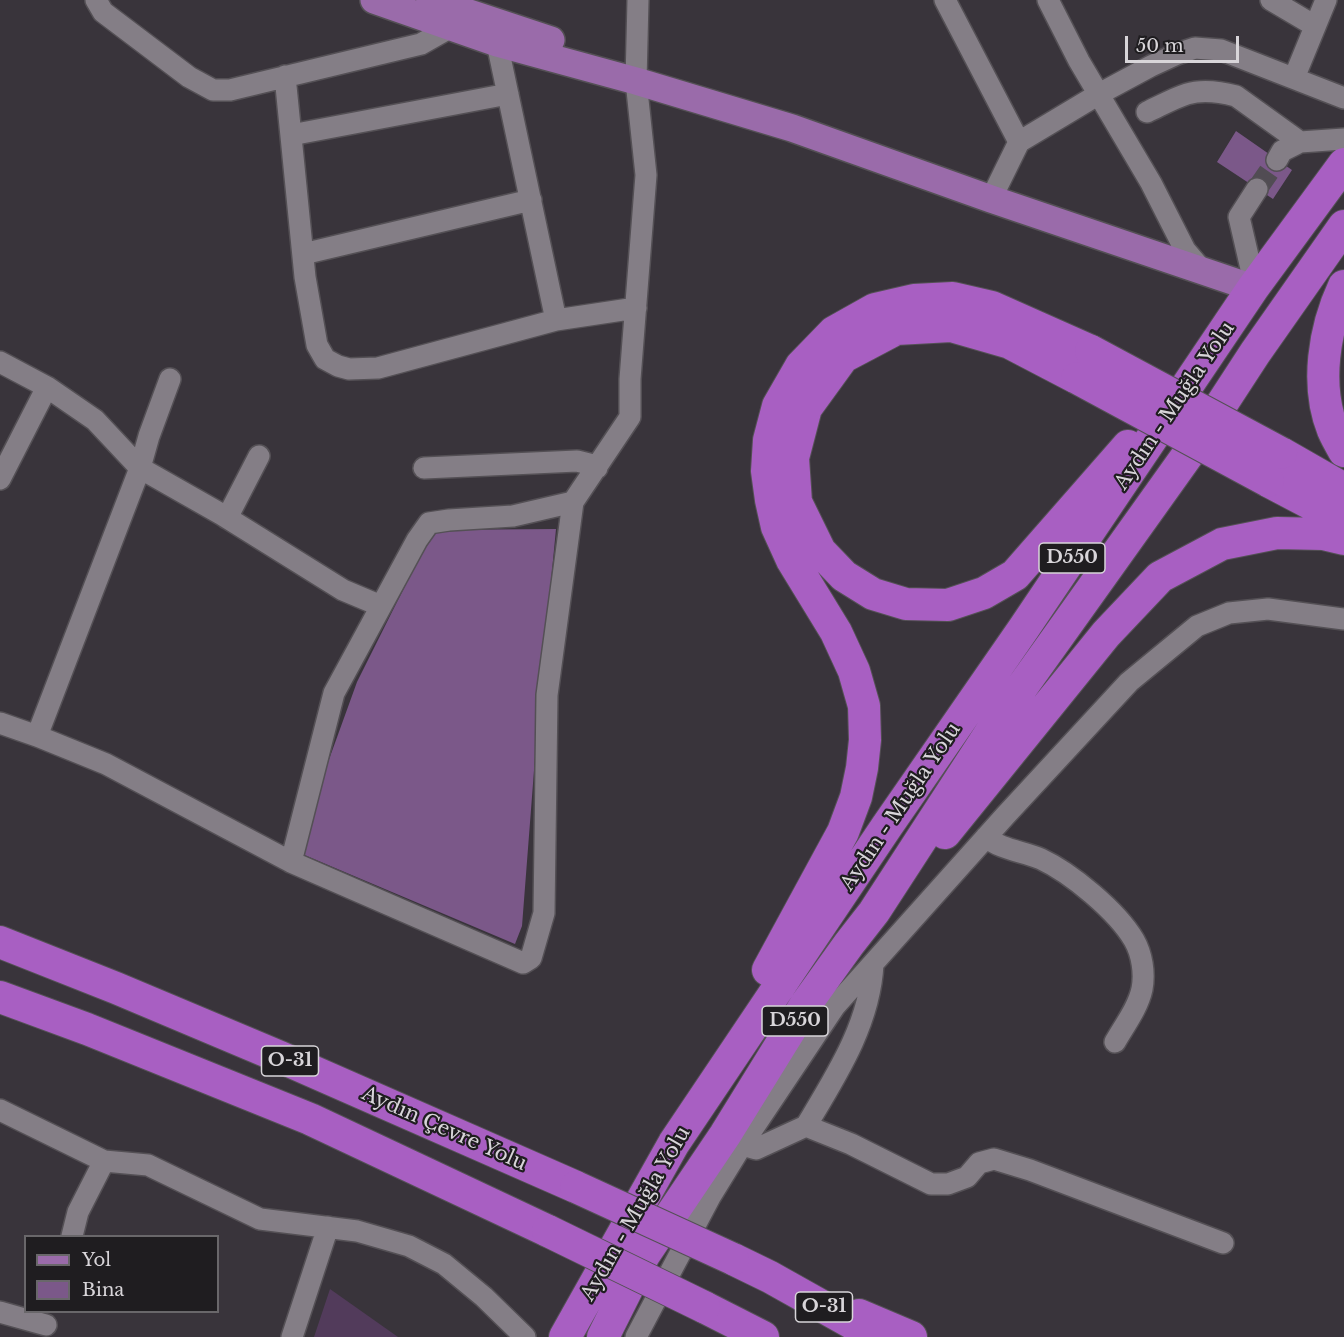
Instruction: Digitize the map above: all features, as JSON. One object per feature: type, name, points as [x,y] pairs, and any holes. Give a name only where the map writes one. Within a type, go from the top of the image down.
[{"type":"highway","name":"D550","points":[[1252,291],[1344,164]]},
{"type":"highway","name":"Aydın - Muğla Yolu","points":[[603,1337],[644,1255],[734,1140],[806,1004],[874,912],[1002,715],[1199,439],[1255,353],[1344,226]]},
{"type":"highway","points":[[1344,286],[1330,327],[1323,363],[1325,399],[1333,430],[1344,451]]},
{"type":"highway","points":[[1252,291],[1200,350],[1131,441],[1015,575],[984,593],[948,605],[906,604],[873,594],[843,576],[820,551],[796,502],[793,458],[806,408],[843,357],[896,329],[951,326],[1084,364],[1281,453],[1344,489]]},
{"type":"highway","name":"Aydın - Muğla Yolu","points":[[565,1337],[674,1143],[886,826],[1024,628],[1252,291]]},
{"type":"highway","points":[[674,1143],[843,832],[856,797],[862,768],[866,740],[864,706],[854,671],[836,632],[792,560],[777,527],[767,471],[769,440],[778,406],[801,366],[834,332],[875,309],[914,300],[953,298],[992,307],[1268,481],[1344,521]]},
{"type":"highway","points":[[874,912],[958,819],[1106,634],[1160,577],[1222,544],[1277,533],[1323,534],[1344,539]]},
{"type":"highway","name":"Aydın Çevre Yolu","points":[[0,942],[193,1020],[576,1187],[770,1277],[878,1337]]},
{"type":"highway","name":"O-31","points":[[0,997],[87,1029],[310,1119],[548,1231],[706,1323]]},
{"type":"highway","points":[[770,1277],[911,1337]]},
{"type":"highway","points":[[706,1323],[763,1337]]},
{"type":"main road","points":[[374,0],[451,27],[490,21]]},
{"type":"main road","points":[[430,0],[490,21],[636,81],[792,128],[1203,271],[1252,291]]},
{"type":"street","points":[[96,0],[103,12],[189,77],[213,90],[230,90],[421,44],[451,27]]},
{"type":"street","points":[[0,723],[106,764],[291,862],[523,963],[531,957],[543,913],[547,695],[573,502],[630,417],[630,379],[646,176],[636,81],[638,0]]},
{"type":"street","points":[[945,0],[1019,142]]},
{"type":"street","points":[[1048,0],[1079,61],[1150,183],[1185,250],[1203,271]]},
{"type":"street","points":[[1271,0],[1315,26]]},
{"type":"street","points":[[1294,78],[1326,0]]},
{"type":"street","points":[[490,21],[508,94],[556,320]]},
{"type":"street","points":[[991,199],[1019,142],[1151,66],[1195,48],[1221,50],[1344,98]]},
{"type":"street","points":[[285,76],[305,277],[317,345],[325,359],[349,369],[378,368],[556,320],[636,308]]},
{"type":"street","points":[[1147,112],[1188,93],[1225,93],[1236,96],[1300,142]]},
{"type":"street","points":[[291,135],[508,94]]},
{"type":"street","points":[[1277,160],[1282,151],[1300,142],[1344,139]]},
{"type":"street","points":[[1252,291],[1239,217],[1257,189]]},
{"type":"street","points":[[303,254],[531,200]]},
{"type":"street","points":[[0,362],[47,387],[95,420],[140,468],[227,518],[343,590],[381,606]]},
{"type":"street","points":[[37,736],[140,468],[170,379]]},
{"type":"street","points":[[0,479],[47,387]]},
{"type":"street","points":[[227,518],[259,456]]},
{"type":"street","points":[[424,468],[577,461],[597,468]]},
{"type":"street","points":[[291,862],[334,693],[417,540],[429,523],[513,516],[573,502]]},
{"type":"street","points":[[636,1337],[710,1197],[734,1140],[835,1006],[1129,682],[1197,626],[1229,613],[1268,609],[1344,619]]},
{"type":"street","points":[[986,837],[999,846],[1040,859],[1068,874],[1099,900],[1134,940],[1142,964],[1142,989],[1138,1001],[1115,1042]]},
{"type":"street","points":[[734,1140],[756,1149],[806,1126],[845,1059],[866,1008],[873,964]]},
{"type":"street","points":[[0,1110],[104,1161],[148,1165],[260,1219],[357,1231],[408,1246],[444,1264],[484,1297],[525,1337]]},
{"type":"street","points":[[806,1126],[851,1144],[931,1184],[948,1185],[967,1177],[979,1163],[994,1159],[1030,1170],[1223,1243]]},
{"type":"street","points":[[72,1235],[78,1212],[104,1161]]},
{"type":"street","points":[[292,1337],[328,1227]]},
{"type":"street","points":[[0,1312],[48,1324]]},
{"type":"shaded area","points":[[330,1289],[398,1337],[314,1337]]},
{"type":"building","points":[[1236,131],[1292,170],[1273,199],[1217,162]]},
{"type":"building","points":[[556,529],[539,706],[522,926],[515,944],[302,854],[327,765],[357,682],[433,530]]},
{"type":"tunnel","points":[[1257,189],[1277,160]]}]
